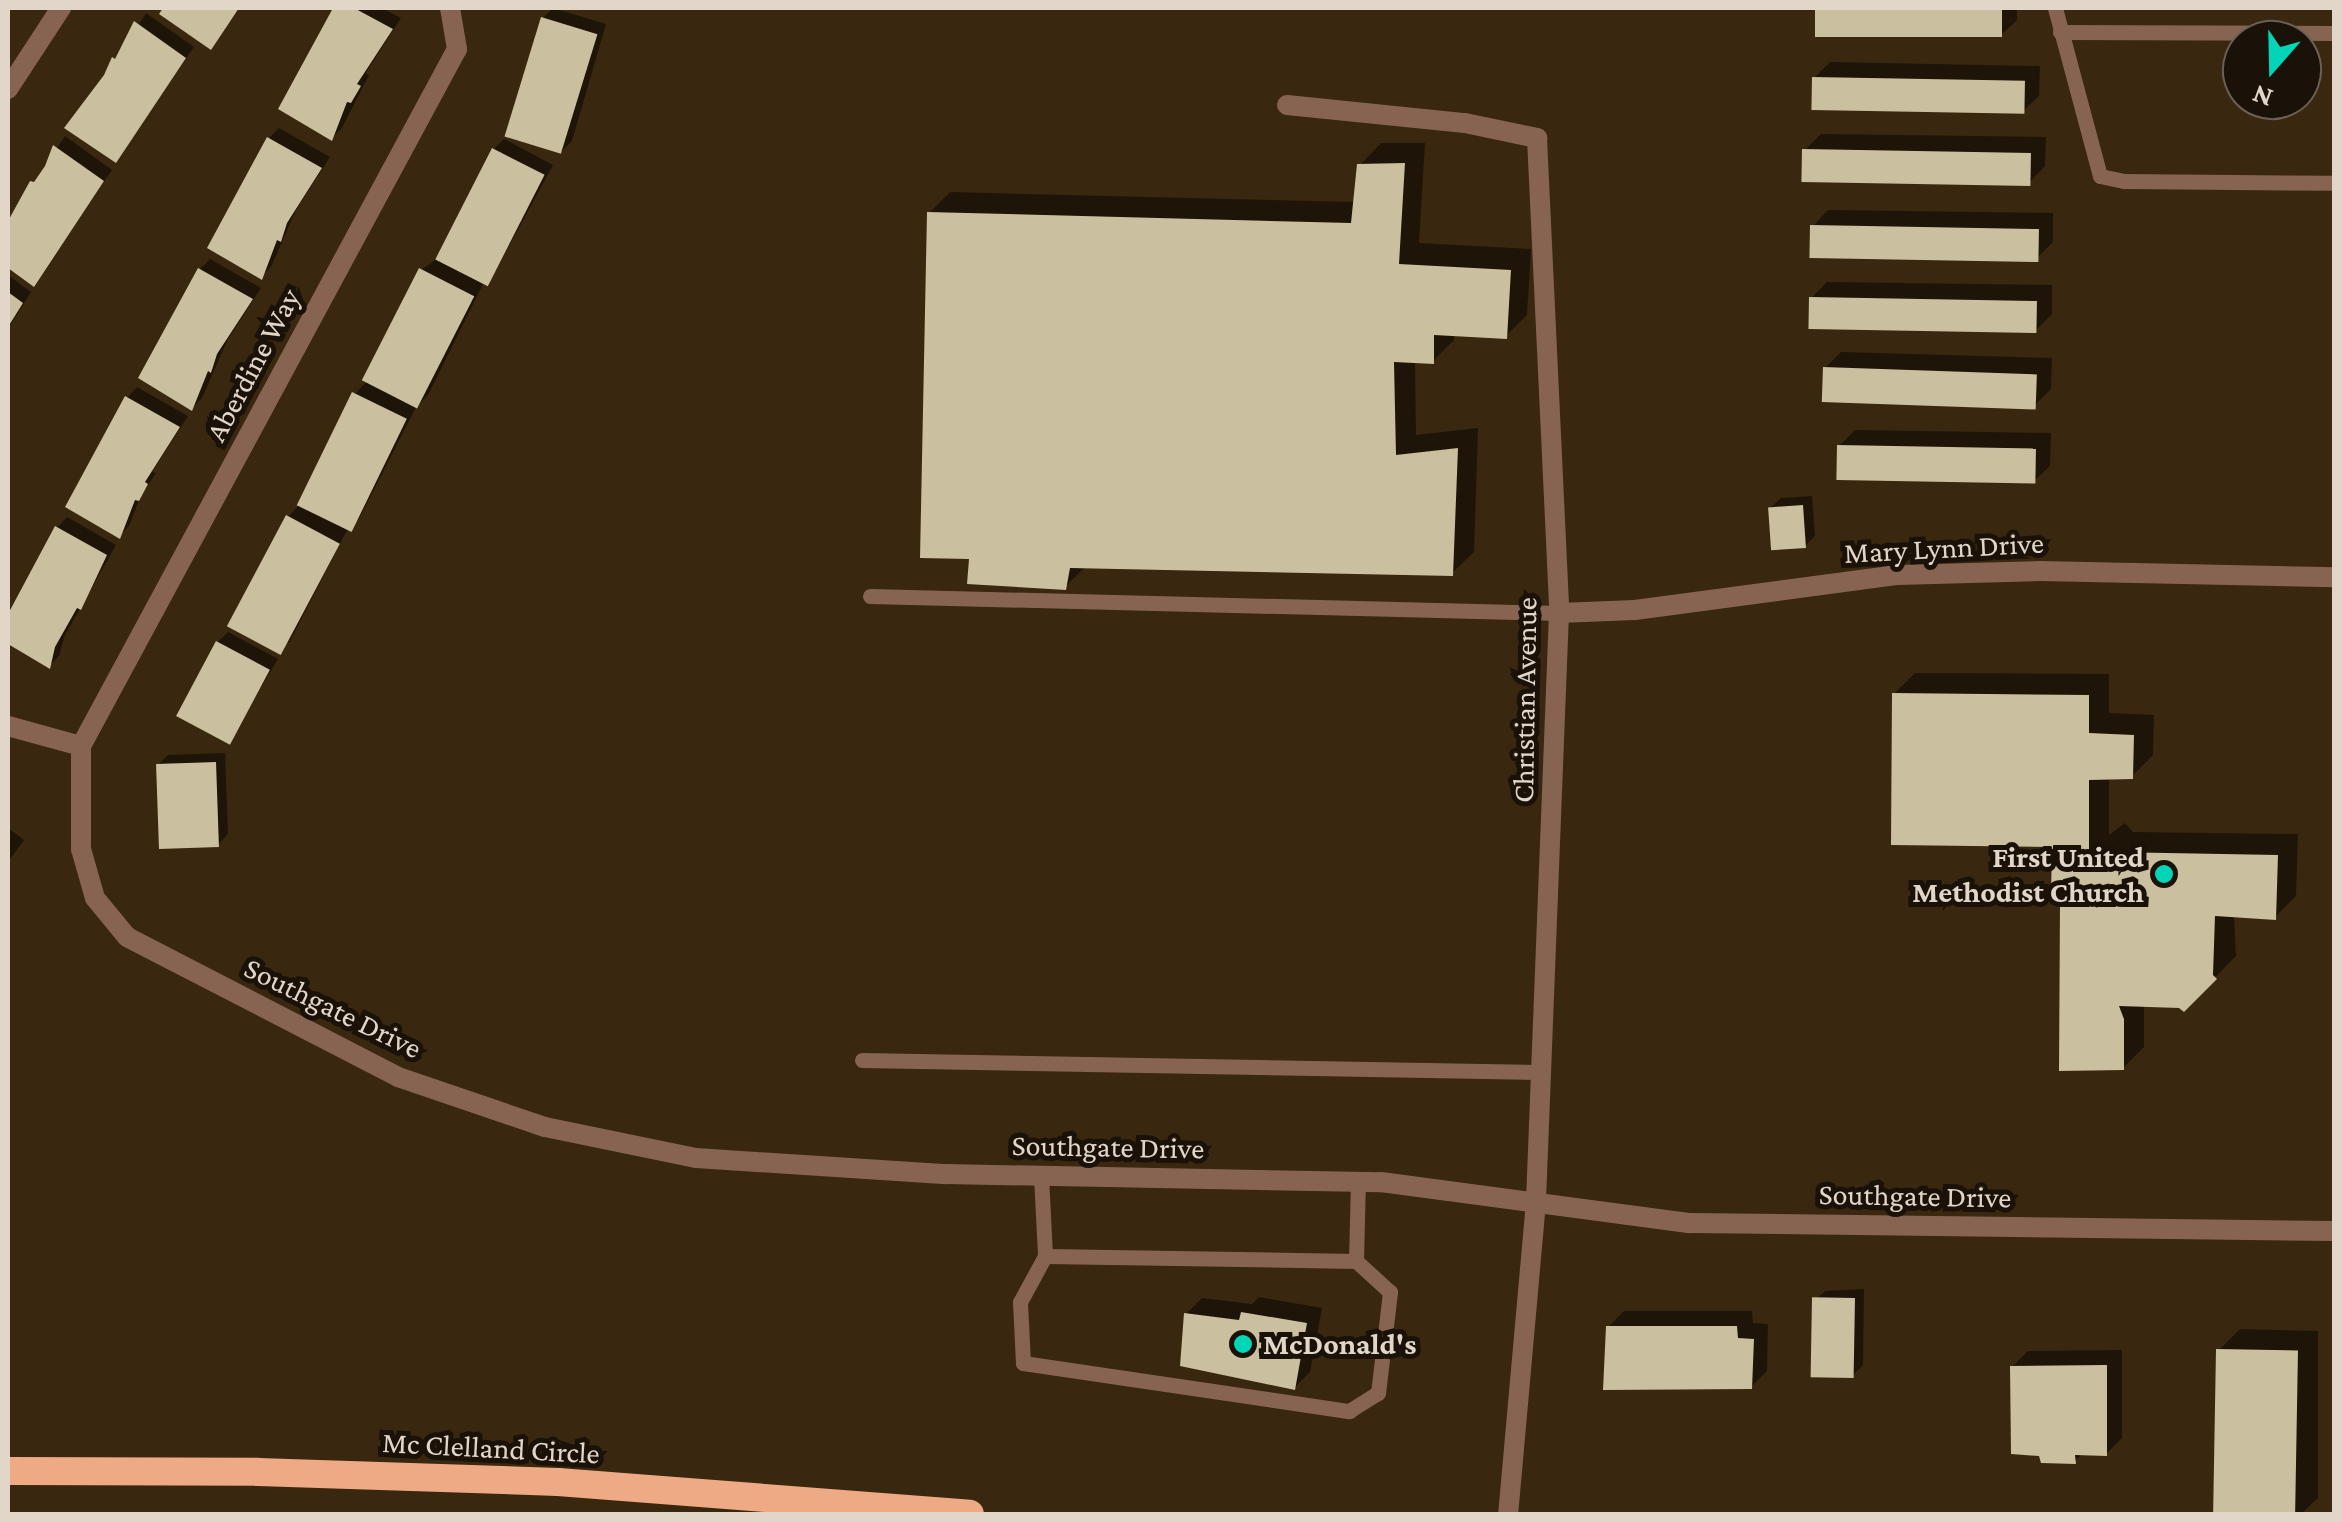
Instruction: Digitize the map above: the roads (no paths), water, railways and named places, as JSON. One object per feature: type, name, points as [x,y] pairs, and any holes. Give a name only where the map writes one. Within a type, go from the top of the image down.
[{"type":"highway","name":"Mc Clelland Circle","points":[[8,1472],[258,1472],[540,1482],[970,1514]]},
{"type":"street","points":[[8,89],[62,8]]},
{"type":"street","name":"Aberdine Way","points":[[81,746],[458,49],[450,8]]},
{"type":"street","name":"Christian Avenue","points":[[1288,105],[1465,123],[1537,138],[1559,613],[1536,1202],[1508,1514]]},
{"type":"street","name":"Mary Lynn Drive","points":[[1559,613],[1635,610],[1898,576],[2040,571],[2334,577]]},
{"type":"street","points":[[8,726],[81,746]]},
{"type":"street","name":"Southgate Drive","points":[[81,746],[82,849],[95,898],[127,937],[398,1077],[545,1127],[696,1158],[1041,1176],[1358,1181],[1690,1223],[2334,1231]]},
{"type":"lane","points":[[2055,8],[2100,176],[2124,181],[2334,183]]},
{"type":"lane","points":[[2060,32],[2334,33]]},
{"type":"lane","points":[[870,596],[1559,613]]},
{"type":"lane","points":[[862,1060],[1543,1072]]},
{"type":"lane","points":[[1041,1176],[1045,1256],[1020,1302],[1023,1363],[1349,1411],[1378,1393],[1390,1292],[1356,1261],[1045,1256]]},
{"type":"lane","points":[[1356,1261],[1358,1181]]},
{"type":"place","name":"First United Methodist Church","points":[[2164,874]]},
{"type":"place","name":"McDonald's","points":[[1243,1344]]}]
